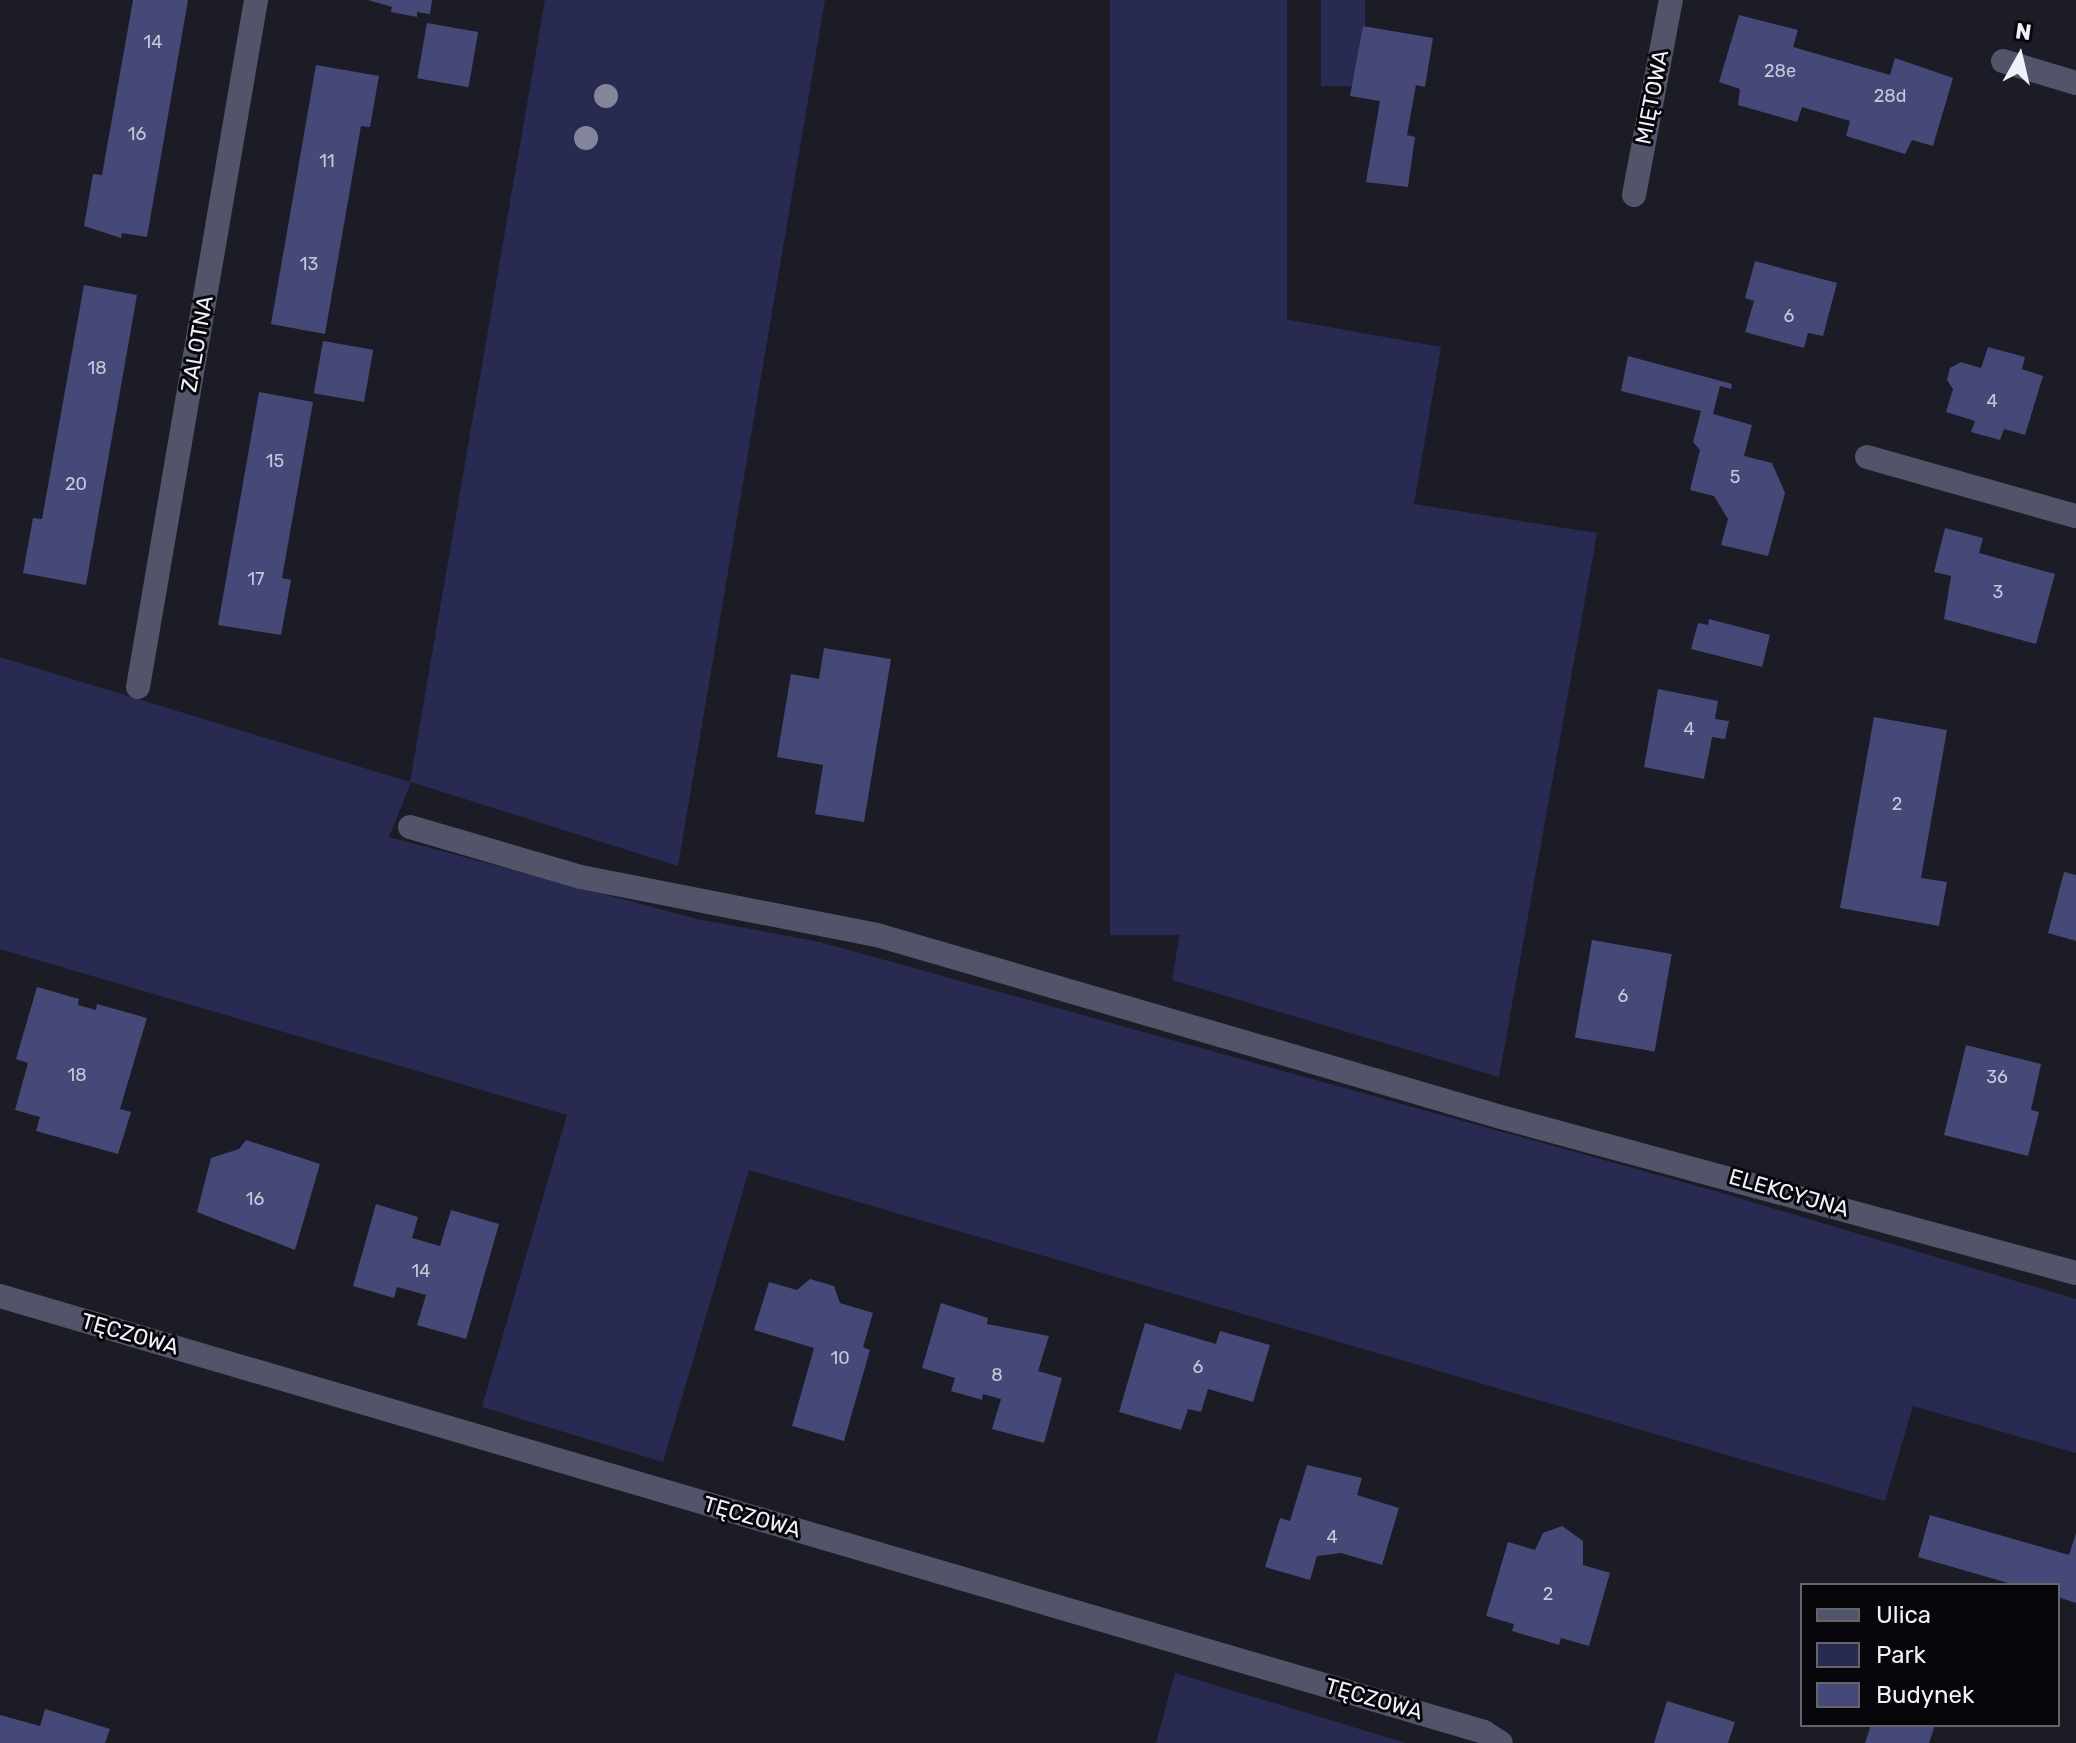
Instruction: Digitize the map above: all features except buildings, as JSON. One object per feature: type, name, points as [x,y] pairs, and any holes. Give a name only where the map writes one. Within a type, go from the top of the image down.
[{"type":"street","name":"ZALOTNA","points":[[138,687],[256,0]]},
{"type":"street","name":"MIĘTOWA","points":[[1634,195],[1671,0]]},
{"type":"street","points":[[2003,61],[2076,83]]},
{"type":"street","points":[[1867,457],[2076,516]]},
{"type":"street","name":"ELEKCYJNA","points":[[410,827],[581,877],[877,935],[1501,1117],[2076,1273]]},
{"type":"street","name":"TĘCZOWA","points":[[0,1296],[1484,1732],[1501,1743]]},
{"type":"green space","points":[[545,0],[825,0],[678,866],[411,782],[389,837],[697,919],[820,942],[1715,1191],[2076,1299],[2076,1453],[1913,1406],[1885,1501],[749,1170],[663,1462],[482,1407],[567,1115],[0,949],[0,657],[410,782]]},
{"type":"green space","points":[[1110,0],[1287,0],[1287,935],[1110,935]]},
{"type":"green space","points":[[1321,0],[1365,0],[1365,86],[1321,86]]},
{"type":"green space","points":[[1284,319],[1441,347],[1414,504],[1597,533],[1499,1077],[1172,980]]},
{"type":"green space","points":[[1175,1673],[1406,1743],[1156,1743]]}]
